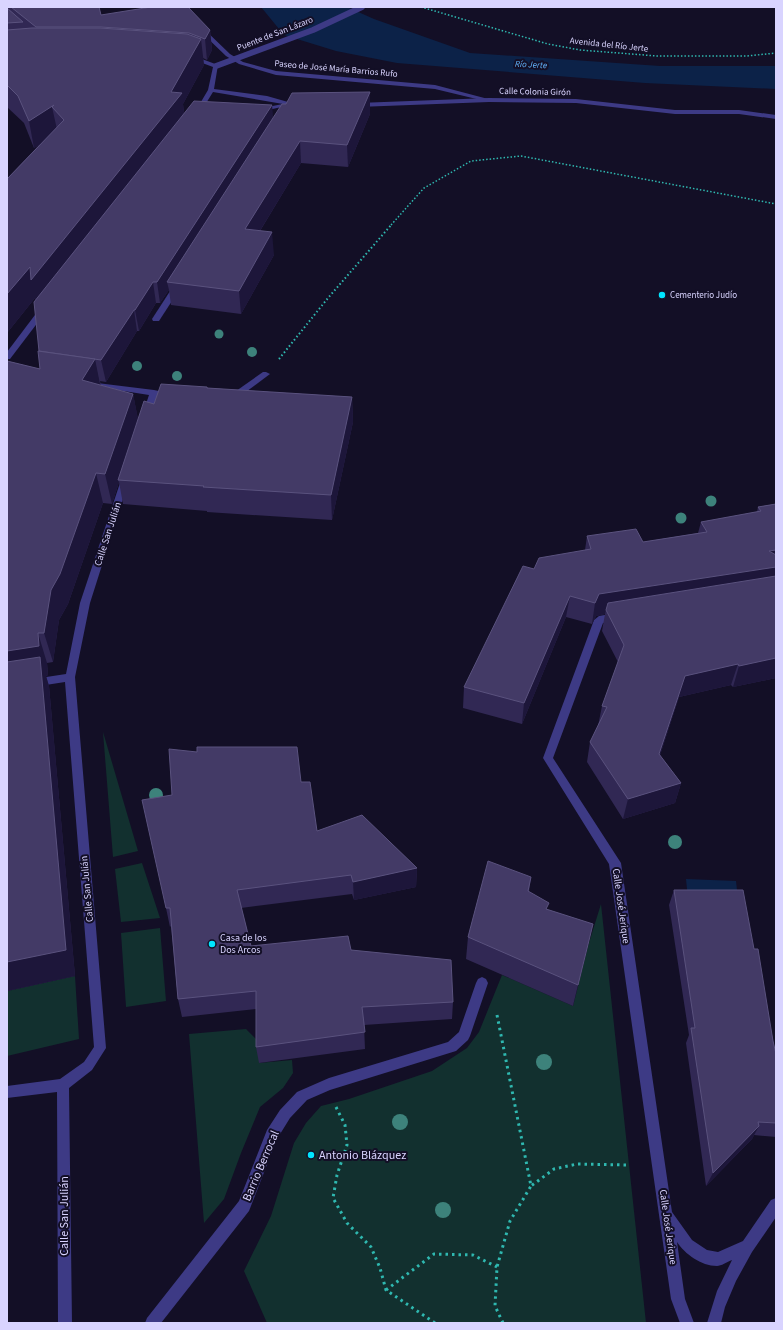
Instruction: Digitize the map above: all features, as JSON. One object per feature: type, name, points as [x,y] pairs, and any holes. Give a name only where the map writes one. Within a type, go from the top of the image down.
[{"type":"street","name":"Puente de San Lázaro","points":[[216,66],[313,30],[362,7]]},
{"type":"street","name":"Paseo de José María Barrios Rufo","points":[[194,22],[228,55],[253,68],[276,74],[436,88],[489,100]]},
{"type":"street","points":[[183,56],[191,57],[216,66],[211,90],[200,112]]},
{"type":"street","points":[[211,90],[267,98],[292,104]]},
{"type":"street","name":"Calle Colonia Girón","points":[[355,105],[489,100],[576,101],[675,112],[739,112],[776,117]]},
{"type":"street","points":[[288,111],[292,104]]},
{"type":"street","points":[[249,111],[300,104]]},
{"type":"street","points":[[156,319],[182,278]]},
{"type":"street","points":[[7,357],[50,301]]},
{"type":"street","points":[[226,402],[266,374]]},
{"type":"street","points":[[84,383],[168,395]]},
{"type":"street","points":[[144,423],[154,393]]},
{"type":"street","name":"Calle San Julián","points":[[65,1323],[63,1085],[88,1066],[100,1048],[70,677],[85,603],[129,468]]},
{"type":"street","name":"Calle José Jerique","points":[[630,615],[599,620],[548,758],[615,863],[678,1299],[687,1323]]},
{"type":"street","points":[[7,687],[70,677]]},
{"type":"street","name":"Barrio Berrocal","points":[[152,1323],[244,1206],[272,1135],[285,1114],[302,1096],[330,1084],[452,1047],[464,1036],[482,983]]},
{"type":"street","points":[[7,1092],[63,1085]]},
{"type":"street","points":[[714,1323],[726,1283],[747,1246],[776,1205]]},
{"type":"street","points":[[666,1213],[687,1245],[706,1257],[718,1259],[747,1246]]},
{"type":"path","name":"Avenida del Río Jerte","points":[[421,7],[548,44],[580,50],[658,56],[747,56],[776,53]]},
{"type":"path","points":[[266,374],[328,298],[424,188],[471,161],[521,156],[776,204]]},
{"type":"path","points":[[496,1012],[531,1186]]},
{"type":"path","points":[[333,1103],[345,1126],[347,1145],[337,1176],[333,1198],[347,1223],[371,1247],[380,1268],[386,1290],[435,1323]]},
{"type":"path","points":[[503,1323],[496,1306],[497,1268],[510,1221],[531,1186],[554,1169],[577,1164],[629,1166]]},
{"type":"path","points":[[386,1290],[434,1254],[473,1255],[497,1268]]},
{"type":"green space","points":[[103,732],[138,851],[113,857]]},
{"type":"green space","points":[[142,863],[160,918],[121,922],[115,869]]},
{"type":"green space","points":[[601,904],[646,1323],[267,1323],[244,1271],[271,1216],[294,1143],[306,1123],[321,1106],[349,1099],[432,1071],[467,1048],[479,1032],[502,975],[573,1006],[588,946]]},
{"type":"green space","points":[[160,928],[166,1001],[126,1007],[121,933]]},
{"type":"green space","points":[[75,976],[79,1039],[7,1056],[7,991]]},
{"type":"green space","points":[[246,1029],[259,1042],[259,1063],[292,1060],[293,1073],[283,1088],[260,1107],[224,1199],[204,1223],[189,1034]]},
{"type":"water","name":"Río Jerte","points":[[261,7],[347,7],[374,19],[470,53],[660,66],[776,66],[776,89],[645,83],[397,63],[336,51],[284,35]]},
{"type":"water","points":[[686,879],[736,881],[738,899],[688,899]]},
{"type":"building","points":[[11,7],[99,7],[101,15],[151,7],[188,7],[210,30],[205,39],[189,33],[101,27],[36,27]]},
{"type":"building","points":[[7,8],[23,22],[7,23]]},
{"type":"building","points":[[32,28],[100,28],[187,34],[201,39],[171,92],[182,93],[31,280],[30,267],[7,294],[7,179],[64,120],[52,107],[54,105],[29,121],[18,96],[7,85],[7,30]]},
{"type":"building","points":[[370,92],[347,145],[300,141],[245,229],[272,232],[239,291],[167,282],[282,104],[286,104],[292,93]]},
{"type":"building","points":[[194,101],[272,105],[157,282],[153,282],[101,360],[39,351],[34,302]]},
{"type":"building","points":[[38,351],[95,359],[82,380],[133,394],[105,474],[96,473],[60,574],[51,590],[44,633],[38,633],[39,646],[7,651],[7,361],[40,369]]},
{"type":"building","points":[[161,384],[352,397],[331,495],[118,480],[144,401],[154,404]]},
{"type":"building","points":[[776,504],[776,550],[769,551],[776,555],[776,567],[599,594],[595,603],[570,596],[524,703],[464,687],[523,566],[534,569],[539,558],[591,549],[587,536],[636,529],[643,542],[707,532],[701,522],[761,511],[758,507]]},
{"type":"building","points":[[776,576],[776,658],[739,666],[738,664],[685,676],[659,754],[681,783],[628,799],[590,742],[607,707],[602,706],[624,645],[606,610],[608,603]]},
{"type":"building","points":[[40,657],[66,950],[7,962],[7,662]]},
{"type":"building","points":[[197,747],[297,747],[301,782],[310,782],[317,831],[362,815],[417,868],[353,882],[351,875],[237,890],[251,946],[348,936],[351,950],[451,960],[453,1002],[362,1007],[365,1032],[256,1047],[256,991],[178,999],[170,908],[166,908],[142,800],[172,795],[169,749],[197,752]]},
{"type":"building","points":[[488,861],[531,877],[528,891],[549,903],[546,909],[593,924],[578,985],[468,937]]},
{"type":"building","points":[[674,890],[743,890],[754,949],[758,949],[776,1054],[776,1123],[758,1122],[759,1126],[713,1173],[691,1028],[695,1028]]},
{"type":"place","name":"Cementerio Judío","points":[[662,295]]},
{"type":"place","name":"Casa de los Dos Arcos","points":[[212,944]]},
{"type":"place","name":"Antonio Blázquez","points":[[311,1155]]}]
